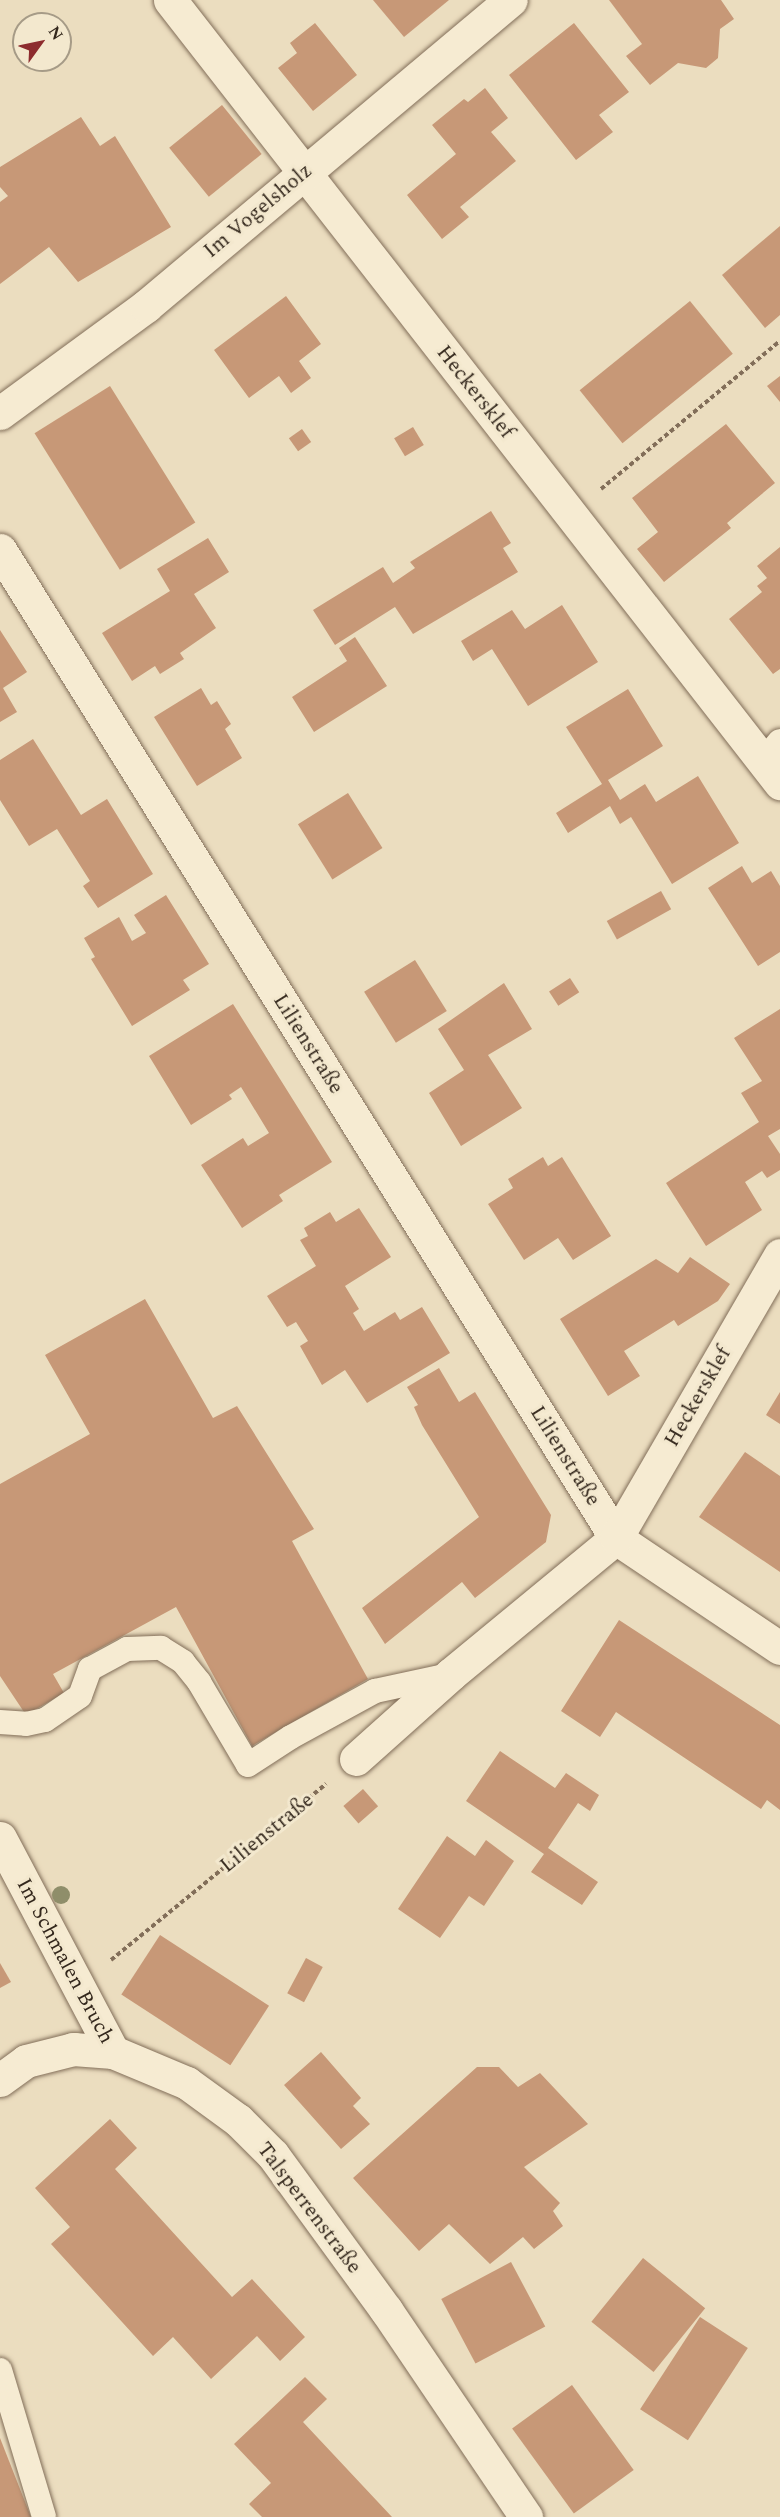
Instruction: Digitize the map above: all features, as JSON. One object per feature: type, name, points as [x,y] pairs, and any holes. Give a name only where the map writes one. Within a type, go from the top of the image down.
[{"type":"street","name":"Heckersklef","points":[[170,0],[570,514],[774,762]]},
{"type":"street","name":"Im Vogelsholz","points":[[0,413],[146,306],[511,0]]},
{"type":"street","name":"Lilienstraße","points":[[0,550],[616,1538],[780,1648]]},
{"type":"street","name":"Heckersklef","points":[[616,1538],[780,1255]]},
{"type":"street","points":[[357,1759],[451,1674],[616,1538]]},
{"type":"street","name":"Im Schmalen Bruch","points":[[0,1838],[113,2052]]},
{"type":"street","name":"Talsperrenstraße","points":[[0,2080],[26,2061],[73,2049],[113,2052],[187,2083],[238,2120],[273,2156],[386,2310],[526,2517]]},
{"type":"lane","points":[[0,1722],[26,1724],[45,1720],[80,1696],[90,1669],[127,1649],[161,1648],[183,1662],[199,1682],[248,1765],[375,1691],[451,1674]]},
{"type":"lane","points":[[0,2370],[44,2517]]},
{"type":"path","points":[[570,514],[780,341]]},
{"type":"path","name":"Lilienstraße","points":[[79,1985],[357,1759]]},
{"type":"building","points":[[373,0],[449,0],[404,37]]},
{"type":"building","points":[[609,0],[721,0],[734,19],[720,29],[718,58],[706,68],[678,63],[650,85],[626,56],[642,44]]},
{"type":"building","points":[[315,23],[357,75],[313,111],[278,68],[297,53],[290,43]]},
{"type":"building","points":[[574,23],[629,92],[599,115],[613,132],[576,160],[509,75]]},
{"type":"building","points":[[485,88],[508,118],[491,132],[516,161],[460,207],[469,217],[442,239],[407,195],[456,154],[432,125],[464,99],[468,102]]},
{"type":"building","points":[[222,105],[262,154],[209,197],[169,148]]},
{"type":"building","points":[[81,117],[100,146],[115,136],[171,227],[78,282],[49,247],[0,284],[0,202],[8,196],[0,187],[0,167]]},
{"type":"building","points":[[780,226],[780,315],[765,328],[722,275]]},
{"type":"building","points":[[286,296],[321,344],[299,361],[311,378],[291,393],[279,376],[249,398],[214,350]]},
{"type":"building","points":[[690,301],[733,354],[622,443],[580,390]]},
{"type":"building","points":[[780,376],[780,402],[767,386]]},
{"type":"building","points":[[110,386],[195,523],[120,570],[35,433]]},
{"type":"building","points":[[726,424],[775,483],[727,523],[731,528],[664,582],[637,549],[658,532],[632,498]]},
{"type":"building","points":[[413,427],[424,445],[405,456],[394,438]]},
{"type":"building","points":[[302,429],[311,442],[298,451],[289,438]]},
{"type":"building","points":[[491,511],[511,543],[503,548],[518,572],[413,634],[395,607],[335,645],[313,610],[383,567],[393,583],[415,568],[410,562]]},
{"type":"building","points":[[208,538],[229,572],[194,594],[216,628],[180,653],[184,659],[160,674],[155,666],[132,681],[102,633],[170,591],[157,569]]},
{"type":"building","points":[[780,547],[780,669],[773,674],[729,619],[762,592],[757,586],[767,578],[757,566]]},
{"type":"building","points":[[562,605],[598,662],[528,706],[492,649],[473,661],[461,641],[512,610],[525,629]]},
{"type":"building","points":[[0,630],[27,672],[3,688],[17,712],[0,722]]},
{"type":"building","points":[[355,637],[387,686],[314,732],[292,697],[347,661],[339,648]]},
{"type":"building","points":[[201,688],[211,705],[217,701],[231,724],[225,729],[242,758],[197,786],[154,717]]},
{"type":"building","points":[[628,689],[663,746],[608,780],[620,800],[645,784],[656,802],[698,776],[739,843],[672,884],[631,817],[620,824],[610,806],[568,833],[556,813],[602,784],[566,727]]},
{"type":"building","points":[[33,739],[81,815],[107,799],[153,874],[98,908],[83,886],[90,881],[57,829],[29,846],[0,800],[0,760]]},
{"type":"building","points":[[348,793],[382,848],[332,879],[298,824]]},
{"type":"building","points":[[742,866],[752,883],[771,871],[780,886],[780,952],[758,966],[708,888]]},
{"type":"building","points":[[661,891],[671,909],[617,939],[607,921]]},
{"type":"building","points":[[166,895],[209,964],[183,980],[190,990],[132,1026],[91,959],[95,957],[84,938],[119,917],[132,941],[146,933],[134,915]]},
{"type":"building","points":[[415,960],[447,1011],[396,1043],[364,992]]},
{"type":"building","points":[[570,978],[579,992],[558,1006],[549,992]]},
{"type":"building","points":[[504,983],[532,1029],[488,1055],[522,1108],[461,1146],[429,1093],[464,1070],[438,1029]]},
{"type":"building","points":[[233,1004],[332,1162],[279,1195],[283,1201],[242,1228],[201,1165],[243,1138],[248,1146],[269,1133],[241,1087],[229,1095],[232,1099],[191,1125],[149,1056]]},
{"type":"building","points":[[780,1009],[780,1129],[768,1136],[780,1154],[780,1170],[767,1178],[762,1171],[745,1182],[762,1210],[706,1246],[666,1183],[759,1122],[741,1093],[762,1081],[734,1038]]},
{"type":"building","points":[[543,1157],[548,1166],[562,1157],[611,1236],[573,1260],[558,1238],[524,1260],[488,1204],[513,1188],[508,1179]]},
{"type":"building","points":[[359,1208],[391,1257],[345,1286],[359,1309],[353,1313],[364,1331],[395,1312],[400,1320],[422,1307],[450,1353],[367,1403],[345,1370],[322,1385],[300,1346],[308,1341],[296,1322],[287,1327],[267,1296],[316,1266],[300,1240],[308,1236],[304,1228],[330,1212],[336,1222]]},
{"type":"building","points":[[690,1257],[730,1284],[718,1301],[678,1326],[674,1320],[624,1351],[640,1376],[608,1396],[560,1319],[656,1259],[678,1273]]},
{"type":"building","points":[[145,1299],[213,1418],[237,1406],[314,1529],[292,1541],[368,1679],[252,1746],[176,1607],[53,1674],[64,1693],[26,1715],[0,1676],[0,1484],[90,1434],[45,1355]]},
{"type":"building","points":[[439,1368],[459,1402],[475,1392],[551,1515],[546,1542],[475,1598],[462,1582],[385,1644],[362,1608],[479,1517],[422,1425],[414,1407],[418,1405],[407,1387]]},
{"type":"building","points":[[780,1392],[780,1424],[766,1415]]},
{"type":"building","points":[[745,1452],[780,1476],[780,1572],[699,1517]]},
{"type":"building","points":[[619,1620],[780,1725],[780,1810],[767,1800],[761,1809],[616,1712],[600,1737],[561,1711]]},
{"type":"building","points":[[500,1751],[555,1788],[566,1773],[599,1795],[590,1811],[578,1803],[548,1848],[598,1882],[582,1905],[531,1872],[544,1854],[466,1801]]},
{"type":"building","points":[[363,1789],[378,1806],[358,1823],[343,1806]]},
{"type":"building","points":[[447,1836],[475,1856],[486,1840],[514,1861],[484,1906],[469,1896],[440,1938],[398,1909]]},
{"type":"building","points":[[160,1935],[269,2006],[230,2065],[121,1995]]},
{"type":"building","points":[[306,1958],[323,1967],[304,2002],[287,1993]]},
{"type":"building","points":[[0,1963],[11,1982],[0,1988]]},
{"type":"building","points":[[321,2052],[361,2098],[353,2106],[370,2124],[341,2149],[284,2085]]},
{"type":"building","points":[[477,2067],[499,2067],[518,2087],[540,2073],[588,2124],[524,2167],[560,2203],[553,2211],[563,2226],[534,2249],[523,2237],[490,2264],[449,2224],[419,2251],[353,2178]]},
{"type":"building","points":[[110,2119],[137,2148],[115,2169],[232,2297],[252,2279],[305,2337],[280,2361],[257,2336],[211,2379],[173,2337],[153,2356],[51,2244],[70,2227],[35,2188]]},
{"type":"building","points":[[643,2258],[705,2308],[654,2372],[591,2322]]},
{"type":"building","points":[[511,2262],[545,2326],[476,2364],[441,2299]]},
{"type":"building","points":[[700,2317],[748,2348],[688,2440],[640,2409]]},
{"type":"building","points":[[305,2377],[327,2399],[303,2422],[392,2517],[262,2517],[249,2504],[271,2483],[234,2444]]},
{"type":"building","points":[[572,2385],[634,2470],[574,2513],[512,2428]]},
{"type":"building","points":[[0,2438],[31,2517],[0,2517]]}]
